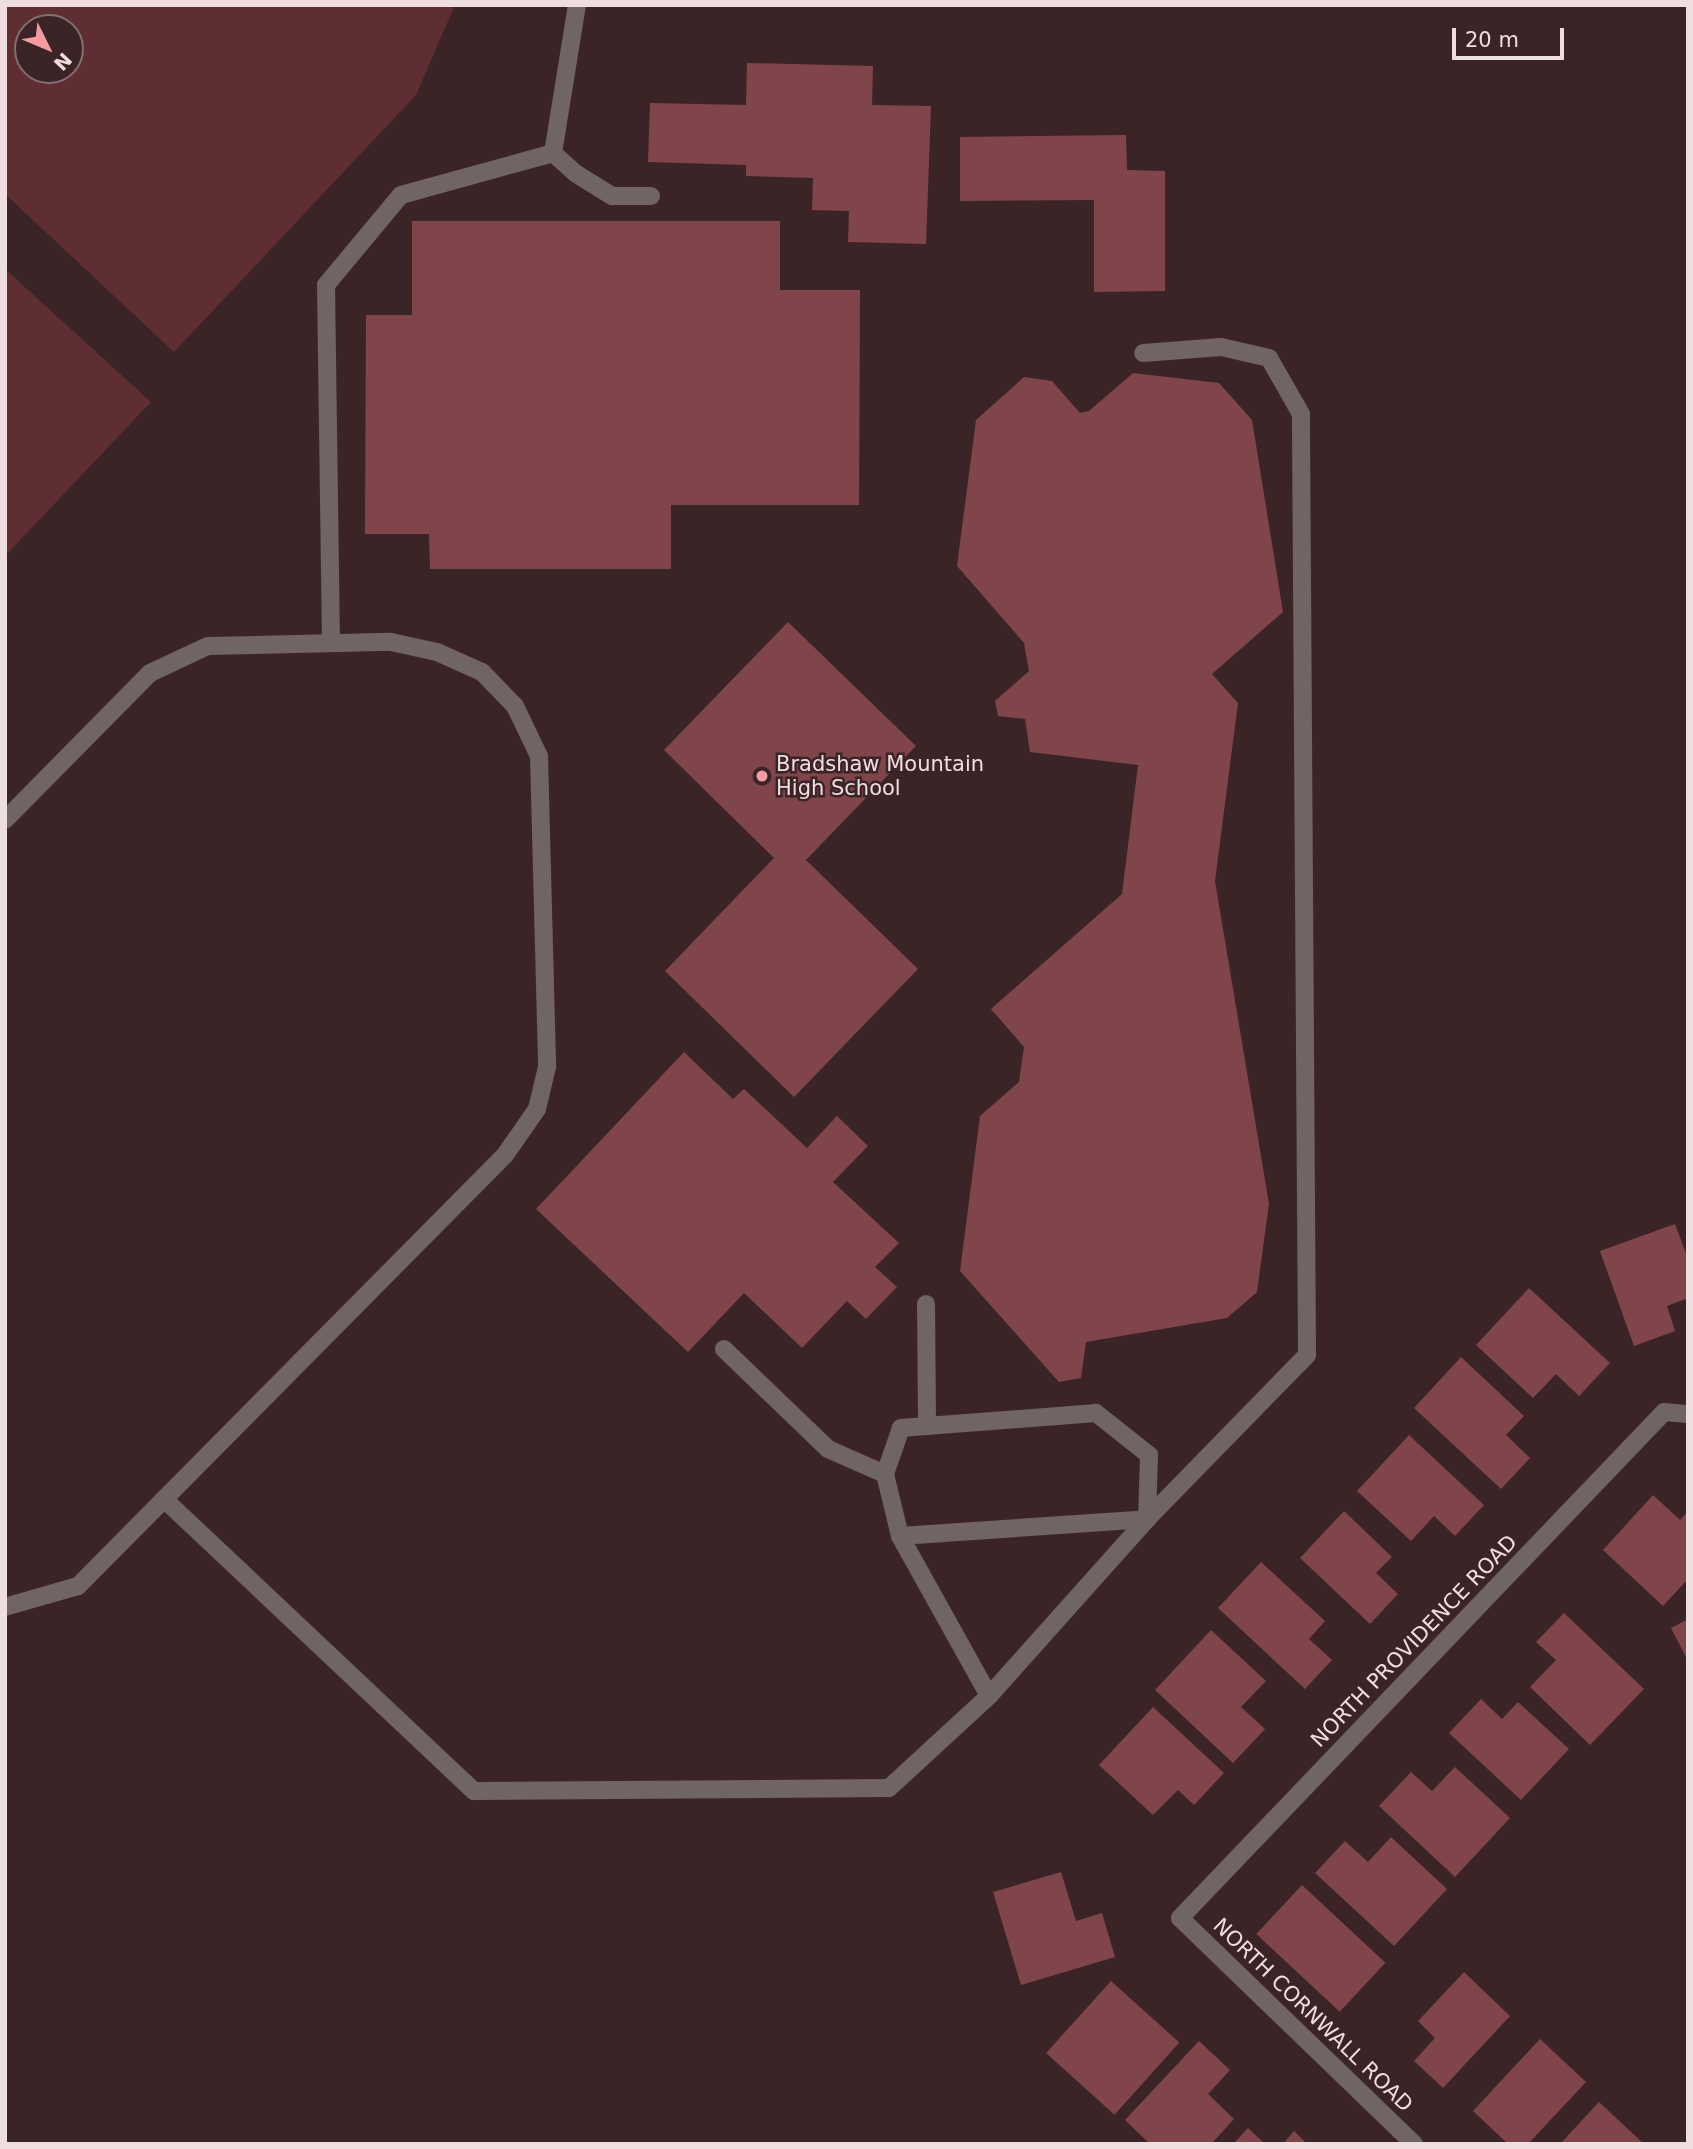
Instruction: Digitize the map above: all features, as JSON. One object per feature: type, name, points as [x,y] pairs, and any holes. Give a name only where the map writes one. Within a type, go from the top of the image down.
[{"type":"street","points":[[553,153],[577,5]]},
{"type":"street","points":[[553,153],[612,196],[650,196]]},
{"type":"street","points":[[331,643],[326,285],[401,195],[553,153]]},
{"type":"street","points":[[164,1499],[474,1791],[889,1788],[989,1696],[1147,1519],[1307,1355],[1301,414],[1269,358],[1221,347],[1143,353]]},
{"type":"street","points":[[5,820],[150,673],[178,656],[208,646],[391,642],[437,652],[482,672],[515,705],[539,756],[547,1067],[537,1109],[505,1155],[78,1587],[5,1607]]},
{"type":"street","points":[[926,1304],[927,1426]]},
{"type":"street","points":[[724,1349],[828,1448],[885,1474]]},
{"type":"street","name":"NORTH PROVIDENCE ROAD","points":[[1180,1918],[1664,1412],[1688,1414]]},
{"type":"street","points":[[989,1696],[900,1536],[885,1474],[901,1428],[1096,1413],[1149,1455],[1147,1519]]},
{"type":"street","points":[[900,1536],[1147,1519]]},
{"type":"street","name":"NORTH CORNWALL ROAD","points":[[1180,1918],[1414,2144]]},
{"type":"shaded area","points":[[5,5],[455,5],[416,95],[174,352],[5,194]]},
{"type":"shaded area","points":[[5,269],[151,402],[5,556]]},
{"type":"building","points":[[747,63],[873,66],[872,105],[931,106],[926,244],[848,242],[849,211],[812,210],[813,178],[746,176],[746,165],[648,162],[650,103],[746,105]]},
{"type":"building","points":[[1126,135],[1127,170],[1165,171],[1165,291],[1094,292],[1094,200],[960,201],[960,137]]},
{"type":"building","points":[[412,221],[780,221],[780,290],[860,290],[859,505],[671,505],[671,569],[430,569],[429,534],[365,534],[366,315],[412,315]]},
{"type":"building","points":[[1133,373],[1219,383],[1252,420],[1283,612],[1212,674],[1238,703],[1215,881],[1269,1204],[1257,1292],[1227,1318],[1086,1342],[1081,1378],[1059,1382],[960,1271],[980,1116],[1019,1082],[1024,1047],[991,1009],[1122,894],[1138,765],[1030,752],[1025,719],[998,716],[995,701],[1029,671],[1024,643],[957,566],[976,420],[1024,377],[1052,381],[1080,413],[1089,411]]},
{"type":"building","points":[[788,622],[916,746],[806,860],[918,969],[794,1097],[665,971],[774,858],[664,750]]},
{"type":"building","points":[[684,1052],[733,1099],[744,1089],[807,1148],[837,1116],[868,1146],[833,1182],[899,1243],[875,1267],[897,1287],[866,1319],[847,1301],[802,1348],[744,1293],[688,1352],[536,1209]]},
{"type":"building","points":[[1675,1224],[1688,1259],[1688,1298],[1667,1306],[1675,1331],[1634,1346],[1600,1251]]},
{"type":"building","points":[[1529,1288],[1610,1363],[1579,1396],[1556,1374],[1533,1398],[1476,1345]]},
{"type":"building","points":[[1461,1357],[1524,1416],[1506,1435],[1530,1458],[1501,1489],[1414,1408]]},
{"type":"building","points":[[1409,1435],[1484,1505],[1455,1536],[1434,1516],[1411,1541],[1357,1491]]},
{"type":"building","points":[[1653,1495],[1680,1520],[1688,1511],[1688,1579],[1663,1606],[1603,1550]]},
{"type":"building","points":[[1344,1511],[1392,1557],[1376,1573],[1398,1594],[1370,1624],[1300,1558]]},
{"type":"building","points":[[1261,1562],[1325,1621],[1309,1639],[1332,1660],[1305,1689],[1218,1608]]},
{"type":"building","points":[[1564,1613],[1644,1689],[1590,1745],[1530,1687],[1556,1660],[1536,1642]]},
{"type":"building","points":[[1688,1619],[1688,1661],[1671,1628]]},
{"type":"building","points":[[1211,1630],[1266,1681],[1241,1707],[1265,1729],[1233,1763],[1155,1690]]},
{"type":"building","points":[[1481,1699],[1502,1719],[1518,1702],[1569,1749],[1521,1800],[1449,1733]]},
{"type":"building","points":[[1153,1707],[1224,1773],[1194,1805],[1178,1790],[1153,1815],[1099,1765]]},
{"type":"building","points":[[1455,1767],[1510,1818],[1455,1877],[1379,1806],[1411,1772],[1432,1791]]},
{"type":"building","points":[[1391,1837],[1447,1889],[1394,1946],[1315,1873],[1345,1841],[1368,1862]]},
{"type":"building","points":[[1061,1872],[1076,1921],[1102,1913],[1115,1957],[1021,1985],[993,1892]]},
{"type":"building","points":[[1302,1885],[1385,1963],[1340,2012],[1256,1934]]},
{"type":"building","points":[[1464,1972],[1510,2016],[1443,2088],[1414,2061],[1435,2038],[1418,2021]]},
{"type":"building","points":[[1111,1981],[1179,2043],[1114,2115],[1046,2053]]},
{"type":"building","points":[[1540,2039],[1586,2082],[1528,2144],[1508,2144],[1473,2111]]},
{"type":"building","points":[[1199,2041],[1230,2070],[1208,2094],[1234,2119],[1211,2144],[1150,2144],[1125,2120]]},
{"type":"building","points":[[1599,2102],[1644,2144],[1560,2144]]},
{"type":"building","points":[[1248,2128],[1265,2144],[1233,2144]]},
{"type":"building","points":[[1294,2131],[1307,2144],[1283,2144]]},
{"type":"place","name":"Bradshaw Mountain High School","points":[[762,776]]}]
